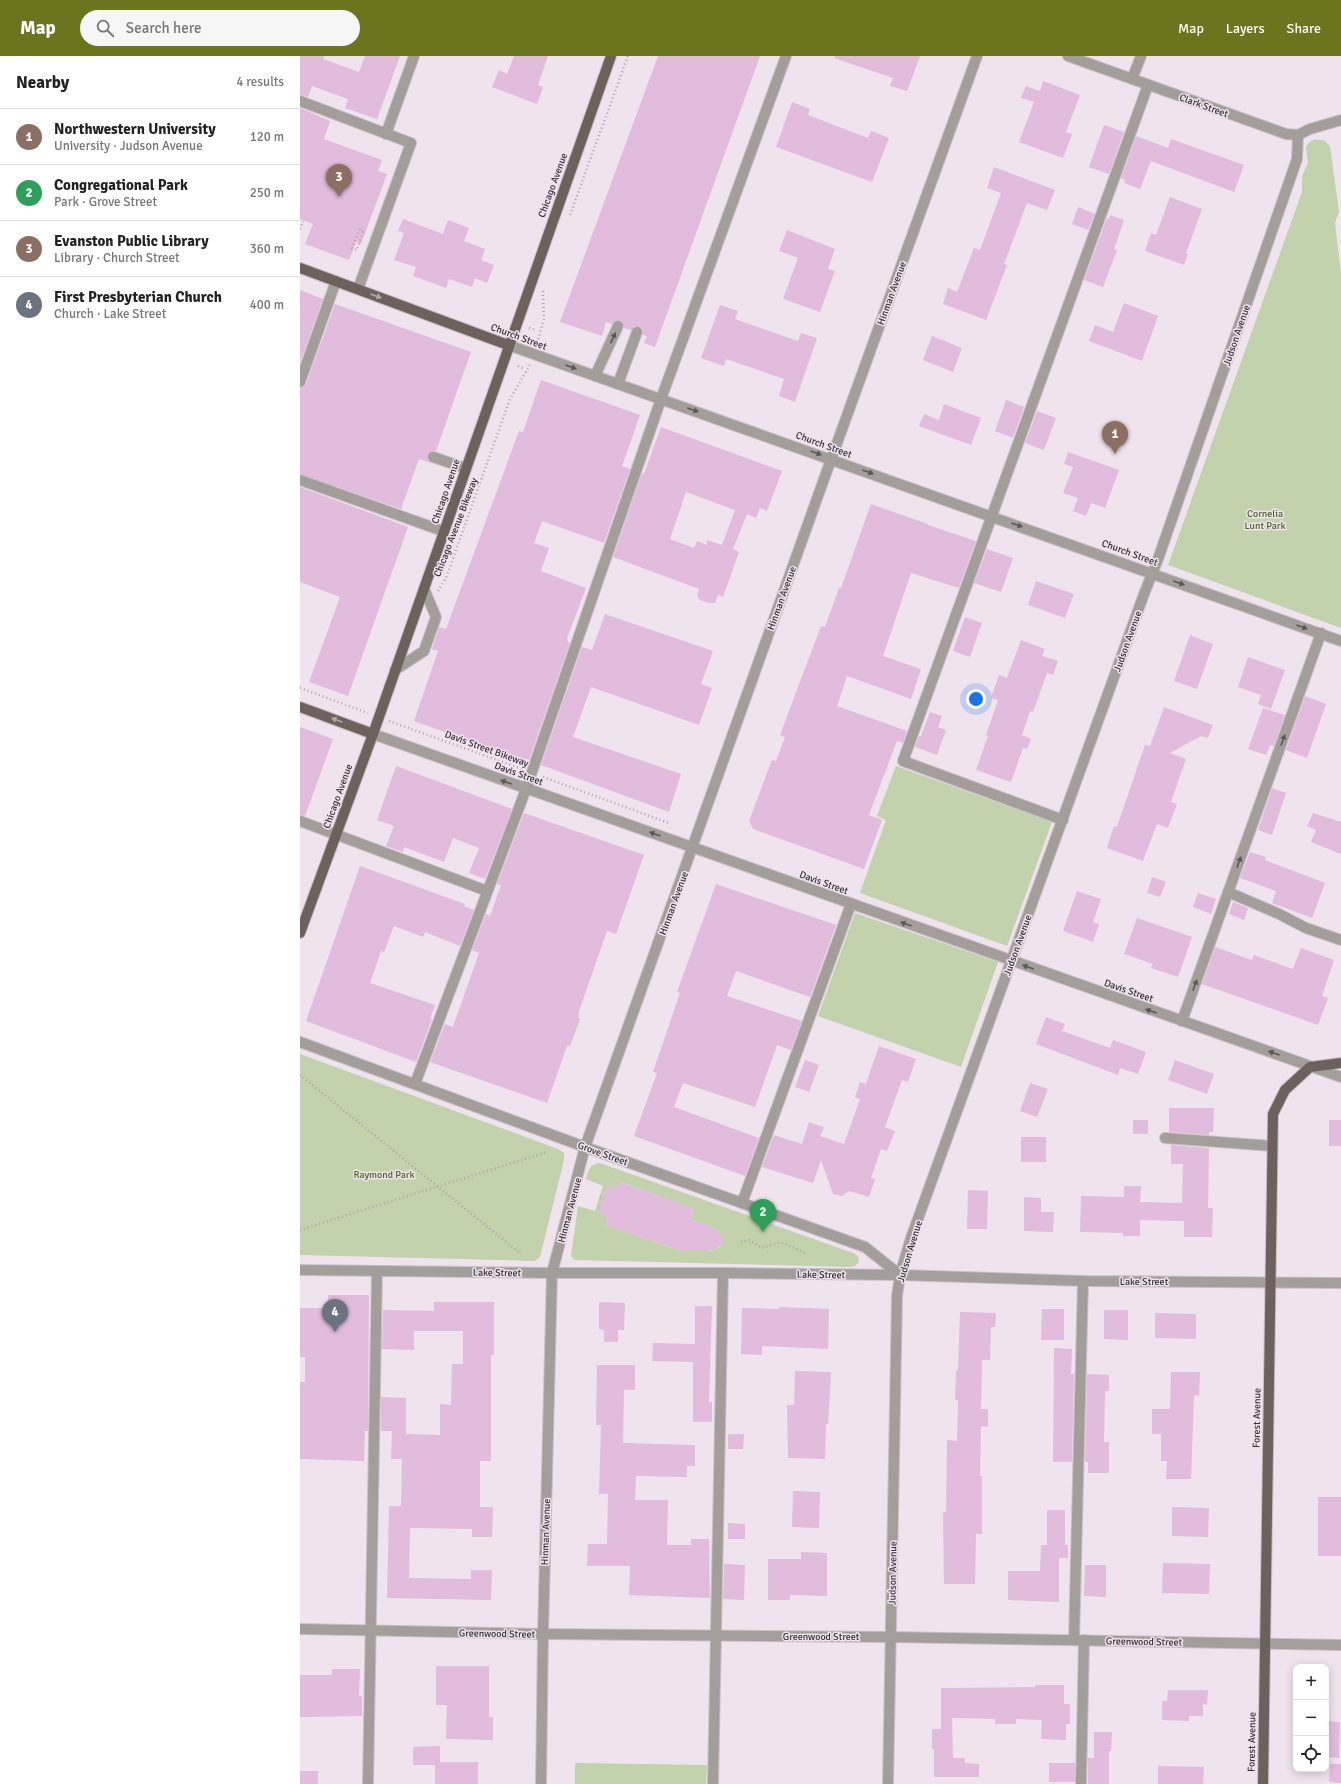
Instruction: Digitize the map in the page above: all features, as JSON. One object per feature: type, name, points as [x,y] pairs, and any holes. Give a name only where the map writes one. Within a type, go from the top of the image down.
[{"type":"main road","name":"Chicago Avenue","points":[[300,934],[373,734],[508,345],[611,56]]},
{"type":"main road","name":"Church Street","points":[[300,268],[508,345]]},
{"type":"main road","name":"Davis Street","points":[[300,707],[373,734]]},
{"type":"main road","points":[[1310,1067],[1341,1063]]},
{"type":"main road","name":"Forest Avenue","points":[[1263,1784],[1273,1114],[1284,1090],[1310,1067]]},
{"type":"street","points":[[386,134],[414,56]]},
{"type":"street","points":[[415,1084],[526,788],[661,399],[786,56]]},
{"type":"street","name":"Hinman Avenue","points":[[541,1784],[543,1634],[552,1273],[585,1147],[977,56]]},
{"type":"street","name":"Clark Street","points":[[1068,56],[1286,134],[1298,135]]},
{"type":"street","points":[[1132,79],[1141,56]]},
{"type":"street","points":[[1063,820],[903,760],[1148,85]]},
{"type":"street","points":[[300,101],[411,143],[358,289]]},
{"type":"street","points":[[1298,135],[1310,129],[1341,120]]},
{"type":"street","name":"Judson Avenue","points":[[888,1784],[897,1296],[900,1275],[911,1238],[1152,573],[1296,159],[1298,135]]},
{"type":"street","points":[[300,382],[336,281]]},
{"type":"street","points":[[596,376],[618,326]]},
{"type":"street","points":[[618,384],[637,332]]},
{"type":"street","name":"Church Street","points":[[508,345],[1341,641]]},
{"type":"street","points":[[433,457],[466,468]]},
{"type":"street","points":[[300,480],[444,531]]},
{"type":"street","points":[[395,670],[424,651],[436,617],[424,589]]},
{"type":"street","points":[[1182,1021],[1321,634]]},
{"type":"street","name":"Davis Street","points":[[373,734],[1341,1078]]},
{"type":"street","points":[[300,821],[488,891]]},
{"type":"street","points":[[1228,892],[1279,914],[1306,928],[1341,940]]},
{"type":"street","points":[[742,1203],[851,904]]},
{"type":"street","name":"Grove Street","points":[[300,1042],[585,1147],[865,1247],[900,1275]]},
{"type":"street","points":[[1165,1138],[1272,1146]]},
{"type":"street","name":"Lake Street","points":[[300,1270],[900,1275],[1083,1281],[1341,1283]]},
{"type":"street","points":[[368,1784],[377,1271]]},
{"type":"street","points":[[713,1784],[723,1273]]},
{"type":"street","points":[[1081,1784],[1079,1640],[1083,1281]]},
{"type":"street","name":"Greenwood Street","points":[[300,1629],[543,1634],[890,1636],[1341,1645]]},
{"type":"path","points":[[570,217],[628,56]]},
{"type":"path","points":[[300,229],[303,221]]},
{"type":"path","points":[[360,229],[352,248],[357,250],[363,232],[367,234]]},
{"type":"path","points":[[541,332],[544,319],[543,290]]},
{"type":"path","points":[[525,326],[536,330]]},
{"type":"path","points":[[518,366],[525,368]]},
{"type":"path","name":"Chicago Avenue Bikeway","points":[[430,604],[446,578],[510,399],[529,370]]},
{"type":"path","name":"Davis Street Bikeway","points":[[300,688],[669,823]]},
{"type":"path","points":[[300,1074],[521,1254]]},
{"type":"path","points":[[300,1230],[547,1152]]},
{"type":"path","points":[[600,1197],[604,1199]]},
{"type":"path","points":[[741,1242],[749,1240],[758,1248],[784,1243],[807,1254]]},
{"type":"green space","name":"Cornelia Lunt Park","points":[[1315,139],[1325,141],[1330,146],[1339,212],[1335,223],[1341,273],[1341,628],[1168,565],[1302,192],[1302,176],[1308,163],[1306,148],[1308,143]]},
{"type":"green space","points":[[896,766],[1052,822],[1007,946],[860,893],[886,820],[877,816]]},
{"type":"green space","points":[[855,913],[998,962],[961,1067],[818,1016]]},
{"type":"green space","name":"Raymond Park","points":[[300,1054],[558,1149],[564,1153],[564,1160],[540,1257],[535,1261],[300,1255]]},
{"type":"green space","points":[[600,1163],[853,1253],[858,1256],[859,1262],[855,1266],[850,1267],[575,1260],[571,1256],[578,1206],[595,1211],[603,1186],[586,1179],[590,1168]],"holes":[[[620,1182],[694,1209],[691,1220],[719,1230],[718,1234],[723,1238],[722,1245],[719,1248],[711,1251],[701,1248],[681,1251],[606,1225],[608,1217],[599,1213],[608,1186],[617,1189]]]},
{"type":"green space","points":[[575,1763],[707,1765],[706,1784],[575,1784]]},
{"type":"building","points":[[300,56],[324,56],[323,59],[359,72],[365,56],[400,56],[377,119],[345,108],[348,99],[312,86],[308,97],[300,95]]},
{"type":"building","points":[[514,56],[548,56],[538,85],[543,87],[537,104],[492,87],[499,70],[507,74]]},
{"type":"building","points":[[658,56],[760,56],[655,347],[644,343],[647,336],[643,335],[642,328],[636,326],[631,330],[624,328],[623,323],[620,320],[615,321],[612,324],[606,322],[602,336],[560,322]]},
{"type":"building","points":[[835,56],[920,56],[907,91],[890,86],[893,78],[834,58]]},
{"type":"building","points":[[1043,81],[1080,95],[1066,132],[1072,134],[1063,158],[1019,142],[1034,102],[1021,98],[1026,86],[1040,91]]},
{"type":"building","points":[[792,102],[810,109],[808,115],[868,138],[871,131],[889,138],[872,182],[776,147]]},
{"type":"building","points":[[300,108],[330,121],[324,139],[382,160],[378,171],[387,174],[361,244],[356,242],[349,260],[305,244],[313,224],[300,219]]},
{"type":"building","points":[[1104,125],[1124,132],[1109,174],[1089,167]]},
{"type":"building","points":[[1136,136],[1168,148],[1171,139],[1244,165],[1234,192],[1151,161],[1140,189],[1124,183],[1125,180],[1121,178]]},
{"type":"building","points":[[994,167],[1055,190],[1047,210],[1027,203],[1004,264],[1007,265],[986,320],[943,304],[948,288],[957,292],[974,248],[980,250],[1001,193],[987,188]]},
{"type":"building","points":[[1170,197],[1202,209],[1186,253],[1188,254],[1184,265],[1145,251],[1151,233],[1156,235]]},
{"type":"building","points":[[1078,207],[1095,214],[1088,230],[1072,224]]},
{"type":"building","points":[[1110,215],[1124,220],[1114,249],[1117,250],[1103,287],[1084,280],[1107,218],[1109,219]]},
{"type":"building","points":[[403,219],[443,234],[448,220],[469,228],[464,241],[485,249],[481,260],[494,265],[487,283],[475,278],[472,287],[449,279],[446,288],[413,276],[416,267],[394,260],[404,233],[398,231]]},
{"type":"building","points":[[787,230],[835,249],[828,269],[835,271],[820,312],[783,299],[798,258],[779,251]]},
{"type":"building","points":[[300,290],[323,299],[300,363]]},
{"type":"building","points":[[1124,303],[1158,316],[1142,361],[1089,341],[1095,325],[1113,332]]},
{"type":"building","points":[[335,304],[471,352],[436,451],[431,451],[427,455],[427,459],[431,463],[419,459],[401,509],[300,474],[300,388],[306,384]]},
{"type":"building","points":[[720,305],[738,311],[735,319],[798,341],[801,333],[817,338],[795,402],[779,396],[784,379],[726,359],[724,366],[701,358]]},
{"type":"building","points":[[932,336],[962,348],[953,372],[923,360]]},
{"type":"building","points":[[541,380],[640,415],[622,466],[630,469],[604,543],[542,521],[534,543],[549,548],[541,571],[586,588],[567,638],[568,642],[570,643],[529,760],[526,759],[525,761],[414,721],[438,651],[432,649],[439,627],[446,629],[519,431],[523,432]]},
{"type":"building","points":[[1006,400],[1024,407],[1013,438],[995,431]]},
{"type":"building","points":[[944,404],[981,418],[971,445],[919,426],[924,414],[939,420]]},
{"type":"building","points":[[1037,411],[1056,418],[1044,450],[1025,443]]},
{"type":"building","points":[[661,427],[782,471],[767,511],[760,508],[756,518],[747,514],[733,549],[739,552],[723,597],[718,595],[715,603],[700,600],[697,596],[699,589],[613,557],[642,473],[644,474]],"holes":[[[686,492],[735,510],[722,545],[707,540],[707,545],[697,541],[694,548],[670,539]]]},
{"type":"building","points":[[1068,452],[1119,470],[1105,508],[1091,503],[1086,516],[1073,511],[1078,498],[1063,493],[1073,467],[1064,464]]},
{"type":"building","points":[[300,487],[408,527],[348,696],[309,682],[340,597],[300,582]]},
{"type":"building","points":[[871,504],[976,541],[959,588],[911,573],[883,656],[921,669],[911,699],[847,676],[837,706],[907,731],[903,743],[897,741],[869,815],[882,820],[864,869],[753,829],[749,821],[772,760],[776,761],[785,737],[780,735],[821,626],[825,627],[839,588],[841,588]]},
{"type":"building","points":[[987,549],[1013,558],[1001,592],[974,583]]},
{"type":"building","points":[[1036,581],[1074,594],[1065,618],[1028,605]]},
{"type":"building","points":[[605,614],[713,651],[701,684],[712,688],[699,725],[591,687],[573,737],[681,774],[669,812],[541,765],[582,647],[592,650]]},
{"type":"building","points":[[965,617],[982,623],[970,657],[953,651]]},
{"type":"building","points":[[1190,635],[1213,644],[1197,689],[1174,681]]},
{"type":"building","points":[[1021,640],[1045,649],[1042,656],[1058,661],[1053,675],[1047,673],[1033,712],[1030,711],[1022,735],[1031,739],[1027,749],[1023,748],[1011,782],[976,770],[988,736],[986,735],[998,700],[991,698],[999,675],[1007,678]]},
{"type":"building","points":[[1248,657],[1285,670],[1271,709],[1258,704],[1261,695],[1238,687]]},
{"type":"building","points":[[1305,696],[1326,704],[1307,758],[1286,750]]},
{"type":"building","points":[[1164,707],[1213,725],[1208,738],[1201,736],[1170,753],[1186,759],[1171,802],[1177,804],[1168,828],[1157,824],[1143,861],[1107,848],[1114,826],[1117,827],[1145,745],[1150,746]]},
{"type":"building","points":[[1263,708],[1285,715],[1274,746],[1270,745],[1266,755],[1248,749]]},
{"type":"building","points":[[930,712],[942,716],[938,727],[946,730],[937,755],[915,747]]},
{"type":"building","points":[[300,727],[333,739],[305,816],[300,815]]},
{"type":"building","points":[[396,766],[512,809],[485,879],[469,873],[479,848],[453,838],[444,862],[404,847],[403,852],[386,846],[394,826],[377,820]]},
{"type":"building","points":[[1272,788],[1286,793],[1272,835],[1258,830]]},
{"type":"building","points":[[524,813],[644,855],[616,934],[607,931],[579,1011],[578,1018],[580,1019],[570,1046],[567,1046],[547,1103],[430,1062],[445,1024],[453,1027],[479,953],[472,950],[486,914],[490,916],[501,885],[497,884]]},
{"type":"building","points":[[1313,813],[1341,822],[1341,854],[1311,842],[1316,830],[1307,826]]},
{"type":"building","points":[[1250,852],[1266,857],[1265,860],[1325,883],[1312,918],[1272,903],[1276,891],[1240,878]]},
{"type":"building","points":[[360,866],[465,904],[464,906],[474,910],[460,946],[425,932],[423,937],[394,926],[384,952],[381,951],[370,983],[435,1005],[430,1019],[432,1019],[416,1062],[306,1021]]},
{"type":"building","points":[[1152,877],[1166,882],[1160,897],[1147,893]]},
{"type":"building","points":[[716,884],[836,925],[810,997],[736,971],[727,996],[802,1021],[791,1050],[777,1045],[755,1107],[683,1083],[674,1107],[759,1138],[745,1176],[634,1136],[657,1073],[653,1072],[680,993],[677,992]]},
{"type":"building","points":[[1077,891],[1101,899],[1093,922],[1099,924],[1093,942],[1063,931]]},
{"type":"building","points":[[1198,893],[1216,899],[1211,914],[1193,907]]},
{"type":"building","points":[[1233,902],[1248,908],[1244,920],[1229,914]]},
{"type":"building","points":[[1137,918],[1192,937],[1178,977],[1151,968],[1153,964],[1124,954]]},
{"type":"building","points":[[1215,947],[1252,960],[1254,955],[1293,969],[1301,948],[1334,960],[1322,996],[1328,998],[1318,1025],[1202,984]]},
{"type":"building","points":[[1046,1017],[1065,1024],[1062,1031],[1110,1048],[1113,1040],[1146,1052],[1138,1074],[1120,1068],[1118,1075],[1036,1044]]},
{"type":"building","points":[[879,1046],[916,1059],[908,1082],[902,1080],[885,1127],[895,1131],[887,1151],[881,1149],[871,1178],[875,1179],[869,1197],[849,1191],[842,1196],[833,1194],[821,1160],[813,1183],[762,1167],[774,1135],[802,1144],[809,1122],[824,1127],[820,1136],[844,1144],[860,1099],[855,1097],[860,1082],[866,1084]]},
{"type":"building","points":[[805,1060],[819,1065],[809,1092],[795,1087]]},
{"type":"building","points":[[1175,1060],[1214,1074],[1207,1094],[1168,1080]]},
{"type":"building","points":[[1030,1083],[1048,1089],[1037,1117],[1020,1111]]},
{"type":"building","points":[[1169,1108],[1214,1108],[1213,1132],[1209,1132],[1209,1135],[1169,1132]]},
{"type":"building","points":[[1133,1120],[1148,1120],[1148,1134],[1133,1134]]},
{"type":"building","points":[[1329,1120],[1341,1120],[1341,1146],[1329,1146]]},
{"type":"building","points":[[1021,1137],[1046,1137],[1046,1162],[1021,1162]]},
{"type":"building","points":[[1171,1145],[1209,1148],[1208,1208],[1213,1208],[1212,1237],[1184,1237],[1184,1221],[1140,1220],[1140,1236],[1123,1236],[1123,1233],[1080,1232],[1081,1196],[1124,1197],[1124,1186],[1141,1186],[1140,1202],[1182,1203],[1183,1164],[1171,1164]]},
{"type":"building","points":[[619,1182],[695,1209],[691,1220],[719,1230],[718,1233],[723,1237],[722,1246],[712,1250],[681,1251],[606,1225],[608,1217],[598,1213],[608,1186],[617,1189]]},
{"type":"building","points":[[968,1190],[988,1191],[987,1229],[967,1229]]},
{"type":"building","points":[[1024,1197],[1041,1198],[1041,1212],[1054,1212],[1053,1232],[1024,1231]]},
{"type":"building","points":[[328,1295],[369,1295],[368,1431],[365,1431],[364,1461],[300,1459],[300,1382],[305,1382],[305,1357],[300,1357],[300,1308],[328,1308]]},
{"type":"building","points":[[434,1302],[494,1302],[494,1355],[491,1355],[491,1461],[480,1461],[480,1507],[493,1507],[492,1537],[472,1537],[472,1529],[410,1528],[409,1578],[471,1579],[471,1570],[492,1570],[491,1600],[387,1598],[389,1506],[401,1506],[402,1459],[391,1459],[392,1431],[381,1431],[381,1397],[406,1398],[406,1434],[440,1435],[440,1404],[451,1405],[452,1364],[463,1364],[463,1331],[414,1331],[414,1350],[382,1349],[383,1310],[434,1311]]},
{"type":"building","points":[[599,1302],[625,1303],[624,1330],[618,1330],[618,1342],[604,1342],[604,1330],[599,1329]]},
{"type":"building","points":[[695,1306],[712,1306],[709,1402],[712,1402],[712,1422],[693,1422],[693,1362],[652,1361],[653,1343],[695,1344]]},
{"type":"building","points":[[779,1307],[829,1309],[828,1349],[762,1346],[762,1355],[741,1354],[742,1308],[779,1309]]},
{"type":"building","points":[[1042,1309],[1064,1309],[1064,1340],[1041,1340]]},
{"type":"building","points":[[1104,1310],[1128,1310],[1128,1340],[1104,1339]]},
{"type":"building","points":[[960,1312],[996,1313],[995,1327],[991,1327],[990,1360],[982,1360],[981,1409],[988,1409],[988,1427],[981,1426],[980,1476],[982,1476],[982,1534],[976,1534],[975,1584],[944,1584],[943,1512],[946,1512],[947,1440],[957,1441],[958,1400],[955,1400],[956,1370],[958,1370]]},
{"type":"building","points":[[1155,1313],[1196,1314],[1196,1339],[1155,1338]]},
{"type":"building","points":[[1054,1348],[1072,1349],[1071,1374],[1074,1374],[1072,1462],[1053,1462]]},
{"type":"building","points":[[597,1365],[635,1365],[635,1390],[624,1390],[623,1443],[695,1445],[695,1466],[687,1466],[687,1477],[636,1476],[635,1500],[668,1500],[667,1545],[691,1545],[691,1539],[709,1539],[710,1598],[629,1595],[630,1566],[587,1566],[588,1544],[607,1544],[608,1494],[599,1494],[601,1425],[596,1425]]},
{"type":"building","points":[[795,1371],[831,1372],[828,1424],[826,1424],[825,1459],[788,1458],[787,1405],[794,1405]]},
{"type":"building","points":[[1171,1372],[1200,1372],[1199,1396],[1194,1395],[1191,1479],[1166,1479],[1167,1461],[1161,1461],[1161,1434],[1152,1434],[1152,1409],[1170,1409]]},
{"type":"building","points":[[1087,1374],[1109,1375],[1109,1391],[1105,1391],[1104,1442],[1109,1442],[1109,1473],[1088,1473],[1088,1462],[1085,1462]]},
{"type":"building","points":[[728,1434],[744,1434],[743,1449],[728,1449]]},
{"type":"building","points":[[793,1491],[820,1492],[819,1528],[792,1527]]},
{"type":"building","points":[[1318,1497],[1341,1497],[1341,1556],[1318,1556]]},
{"type":"building","points":[[1172,1507],[1209,1508],[1208,1537],[1172,1536]]},
{"type":"building","points":[[1047,1510],[1065,1510],[1065,1545],[1068,1545],[1068,1558],[1059,1558],[1059,1602],[1008,1600],[1008,1571],[1040,1571],[1041,1545],[1047,1545]]},
{"type":"building","points":[[728,1523],[745,1524],[745,1539],[728,1539]]},
{"type":"building","points":[[801,1552],[827,1553],[827,1596],[790,1595],[790,1600],[768,1600],[768,1559],[801,1559]]},
{"type":"building","points":[[1163,1563],[1210,1564],[1209,1594],[1162,1593]]},
{"type":"building","points":[[724,1564],[745,1565],[744,1600],[723,1599]]},
{"type":"building","points":[[1085,1565],[1106,1565],[1106,1597],[1084,1596]]},
{"type":"building","points":[[436,1666],[489,1666],[489,1717],[493,1717],[493,1740],[446,1739],[447,1705],[436,1705]]},
{"type":"building","points":[[332,1669],[360,1669],[359,1696],[362,1696],[362,1716],[300,1717],[300,1675],[332,1675]]},
{"type":"building","points":[[1035,1685],[1064,1685],[1064,1704],[1070,1704],[1070,1724],[1066,1724],[1066,1740],[1041,1739],[1042,1720],[1016,1719],[1016,1724],[995,1724],[995,1719],[952,1718],[953,1758],[965,1758],[965,1763],[979,1764],[979,1777],[934,1777],[932,1729],[941,1729],[941,1688],[1035,1687]]},
{"type":"building","points":[[1168,1690],[1208,1690],[1207,1705],[1203,1704],[1203,1716],[1189,1716],[1189,1721],[1162,1720],[1162,1701],[1167,1701]]},
{"type":"building","points":[[1329,1721],[1340,1722],[1339,1758],[1329,1757]]},
{"type":"building","points":[[1094,1732],[1112,1732],[1111,1751],[1109,1751],[1109,1784],[1088,1784],[1088,1758],[1094,1758]]},
{"type":"building","points":[[440,1746],[440,1762],[478,1762],[478,1784],[435,1784],[435,1765],[413,1765],[413,1747]]},
{"type":"building","points":[[1049,1763],[1075,1763],[1075,1782],[1049,1782]]},
{"type":"building","points":[[1330,1764],[1341,1764],[1341,1783],[1329,1782]]},
{"type":"building","points":[[1158,1766],[1204,1767],[1203,1784],[1158,1784]]},
{"type":"building","points":[[300,1771],[318,1771],[318,1784],[300,1784]]},
{"type":"place","name":"Evanston Public Library","points":[[339,197]]},
{"type":"place","name":"Northwestern University","points":[[1115,454]]},
{"type":"place","name":"Congregational Park","points":[[763,1232]]},
{"type":"place","name":"First Presbyterian Church","points":[[335,1332]]}]
